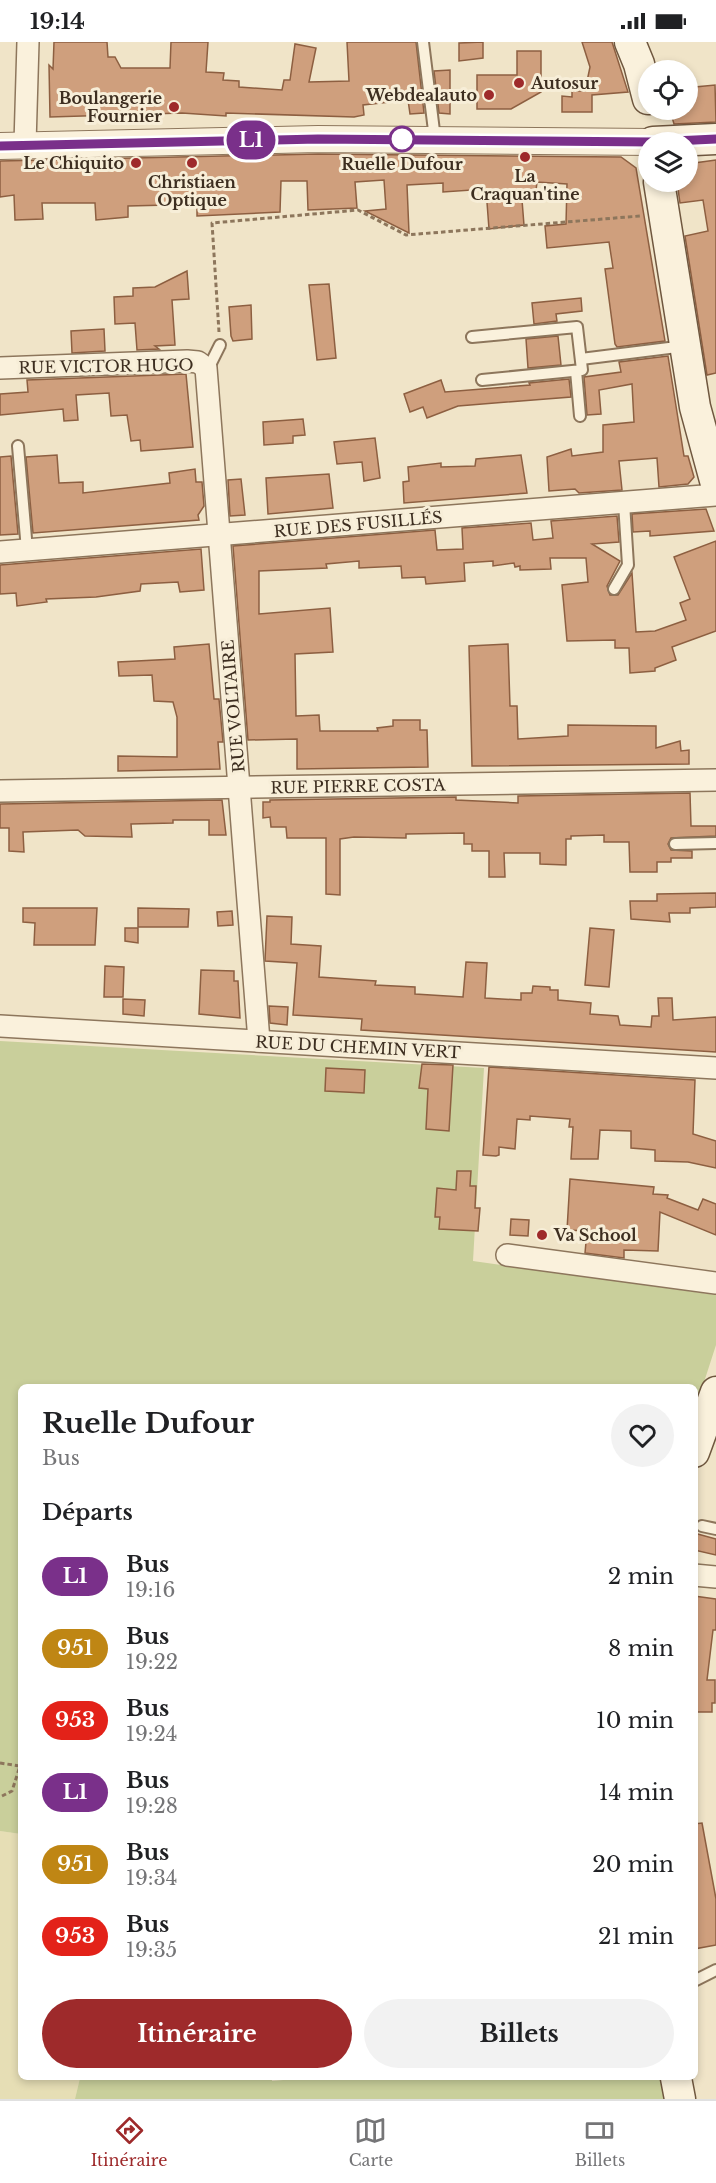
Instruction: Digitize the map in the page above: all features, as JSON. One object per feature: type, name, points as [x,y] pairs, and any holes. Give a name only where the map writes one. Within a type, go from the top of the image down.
[{"type":"main road","points":[[630,42],[638,62]]},
{"type":"main road","points":[[698,140],[716,139]]},
{"type":"main road","points":[[660,192],[701,436],[716,483]]},
{"type":"main road","points":[[698,1441],[716,1392]]},
{"type":"main road","points":[[676,2080],[680,2099]]},
{"type":"street","points":[[25,144],[28,42]]},
{"type":"street","points":[[0,146],[435,139],[638,142]]},
{"type":"street","name":"RUE VICTOR HUGO","points":[[0,368],[193,361],[203,364],[207,372]]},
{"type":"street","name":"RUE VOLTAIRE","points":[[207,372],[259,1041]]},
{"type":"street","name":"RUE DES FUSILLÉS","points":[[0,552],[716,495]]},
{"type":"street","name":"RUE PIERRE COSTA","points":[[0,791],[716,780]]},
{"type":"street","name":"RUE DU CHEMIN VERT","points":[[0,1026],[716,1068]]},
{"type":"street","points":[[507,1255],[716,1283]]},
{"type":"street","points":[[698,1575],[716,1577]]},
{"type":"lane","points":[[423,42],[435,139]]},
{"type":"lane","points":[[472,337],[577,327],[582,370],[482,380]]},
{"type":"lane","points":[[207,372],[220,345]]},
{"type":"lane","points":[[581,359],[685,346]]},
{"type":"lane","points":[[576,371],[580,416]]},
{"type":"lane","points":[[18,446],[27,550]]},
{"type":"lane","points":[[614,590],[628,565],[624,503]]},
{"type":"lane","points":[[675,844],[716,843]]},
{"type":"lane","points":[[702,1526],[716,1529]]},
{"type":"lane","points":[[698,1979],[716,1970]]},
{"type":"path","points":[[220,345],[212,223],[358,210],[406,235],[663,214]]},
{"type":"path","points":[[0,1762],[18,1765]]},
{"type":"path","points":[[2,1796],[12,1791],[18,1772]]},
{"type":"shaded area","points":[[0,1831],[18,1834],[18,2080],[80,2080],[75,2099],[0,2099]]},
{"type":"green space","points":[[0,1041],[484,1068],[473,1261],[716,1295],[716,1345],[698,1401],[698,1384],[18,1384],[18,1834],[0,1831]]},
{"type":"green space","points":[[80,2080],[661,2080],[665,2099],[75,2099]]},
{"type":"building","points":[[54,42],[107,42],[108,57],[115,57],[121,68],[170,68],[171,42],[208,42],[206,72],[224,73],[223,80],[239,81],[239,87],[282,90],[284,80],[290,80],[295,44],[316,48],[309,82],[349,81],[347,42],[416,42],[424,113],[410,114],[408,100],[363,105],[364,115],[354,117],[226,113],[226,116],[182,113],[50,117],[49,65],[53,69]]},
{"type":"building","points":[[483,42],[483,58],[459,61],[459,43]]},
{"type":"building","points":[[582,42],[612,42],[628,92],[592,95],[592,112],[562,112],[562,96],[572,97],[572,91],[585,91],[590,67]]},
{"type":"building","name":"Autosur","points":[[517,51],[541,51],[541,92],[511,109],[477,109],[477,75],[517,75]]},
{"type":"building","points":[[450,70],[450,114],[439,113],[434,71]]},
{"type":"building","points":[[715,85],[716,122],[674,124],[673,120],[698,120],[698,87]]},
{"type":"building","points":[[318,154],[621,157],[636,168],[638,192],[640,192],[665,341],[617,347],[615,344],[605,269],[613,268],[609,242],[547,248],[545,226],[566,224],[567,184],[537,182],[535,199],[522,200],[524,225],[489,229],[486,189],[443,192],[443,183],[407,185],[409,233],[365,211],[386,209],[384,180],[355,182],[357,208],[308,210],[307,181],[281,181],[280,212],[197,216],[197,200],[168,200],[168,205],[128,206],[128,217],[96,220],[95,203],[42,203],[43,219],[15,220],[14,195],[0,197],[0,161]]},
{"type":"building","points":[[716,160],[716,373],[707,375],[685,236],[708,231],[703,200],[680,203],[678,192],[698,192],[698,162]]},
{"type":"building","points":[[187,271],[189,299],[172,300],[175,345],[155,346],[159,349],[137,350],[135,323],[115,324],[114,297],[133,296],[133,288],[155,287]]},
{"type":"building","points":[[329,284],[336,358],[317,360],[309,285]]},
{"type":"building","points":[[581,298],[582,311],[556,314],[557,321],[534,324],[532,303]]},
{"type":"building","points":[[251,305],[252,339],[233,341],[229,307]]},
{"type":"building","points":[[104,329],[105,351],[72,353],[71,331]]},
{"type":"building","points":[[558,336],[561,365],[528,368],[526,339]]},
{"type":"building","points":[[668,356],[684,456],[688,456],[694,477],[688,484],[659,487],[657,458],[619,461],[622,490],[579,493],[575,489],[549,491],[547,457],[571,449],[572,456],[603,452],[603,425],[634,422],[632,384],[599,390],[601,414],[587,415],[584,377],[621,372],[619,362]]},
{"type":"building","points":[[186,374],[193,447],[141,451],[140,440],[131,441],[127,415],[111,416],[109,393],[76,395],[78,420],[64,421],[63,409],[0,415],[0,394],[28,392],[27,380]]},
{"type":"building","points":[[569,379],[571,397],[458,406],[427,418],[423,407],[410,412],[404,394],[441,380],[445,392],[530,385],[529,383]]},
{"type":"building","points":[[303,419],[305,435],[293,436],[293,443],[264,445],[263,422]]},
{"type":"building","points":[[375,438],[380,478],[364,481],[362,462],[337,464],[334,442]]},
{"type":"building","points":[[57,455],[59,483],[83,482],[83,493],[170,483],[169,473],[195,469],[196,482],[202,482],[204,506],[198,515],[199,520],[33,533],[26,457]]},
{"type":"building","points":[[521,455],[527,493],[404,503],[403,482],[409,481],[408,467],[441,463],[441,467],[475,466],[476,459]]},
{"type":"building","points":[[11,456],[18,534],[0,535],[0,457]]},
{"type":"building","points":[[329,474],[333,508],[268,514],[266,478]]},
{"type":"building","points":[[241,479],[245,515],[230,516],[228,480]]},
{"type":"building","points":[[706,509],[714,531],[650,536],[650,531],[633,532],[632,514]]},
{"type":"building","points":[[617,516],[619,542],[592,544],[620,561],[607,586],[610,595],[618,595],[632,573],[636,632],[655,631],[686,620],[680,603],[690,599],[674,557],[716,541],[716,631],[672,647],[676,660],[655,668],[655,671],[630,673],[629,648],[615,648],[615,640],[567,641],[562,585],[588,582],[586,558],[550,558],[551,569],[520,570],[520,566],[515,567],[514,563],[493,566],[493,561],[464,563],[465,581],[426,584],[425,577],[402,578],[401,566],[359,568],[359,561],[326,564],[327,568],[259,571],[259,614],[330,608],[333,652],[295,654],[296,716],[319,715],[320,731],[378,731],[377,728],[393,726],[393,720],[420,720],[420,730],[427,730],[428,767],[297,769],[297,739],[248,740],[233,546],[435,530],[437,550],[463,549],[462,528],[531,523],[533,540],[553,538],[551,521]]},
{"type":"building","points":[[201,549],[204,590],[180,592],[178,582],[141,584],[140,591],[96,597],[46,599],[47,602],[17,606],[16,593],[0,594],[0,565]]},
{"type":"building","points":[[209,644],[214,699],[219,699],[223,742],[218,742],[220,769],[118,771],[118,756],[177,757],[177,717],[173,702],[154,701],[152,675],[119,676],[118,662],[175,659],[174,647]]},
{"type":"building","points":[[508,644],[510,706],[517,706],[518,739],[568,736],[568,725],[656,726],[656,748],[680,741],[681,751],[689,750],[689,764],[472,766],[469,646]]},
{"type":"building","points":[[690,793],[691,826],[716,826],[716,836],[671,838],[668,844],[671,850],[692,851],[692,858],[671,858],[671,862],[657,862],[657,872],[630,872],[629,842],[604,842],[604,835],[571,836],[571,839],[566,839],[566,865],[540,864],[540,853],[504,853],[505,877],[489,877],[489,851],[472,851],[472,844],[464,844],[464,833],[406,834],[406,838],[354,837],[340,839],[340,895],[326,894],[326,838],[287,838],[286,827],[271,827],[270,817],[263,818],[263,802],[270,802],[270,800],[456,797],[456,800],[518,803],[518,796]]},
{"type":"building","points":[[222,800],[226,835],[209,835],[209,820],[173,820],[173,823],[131,824],[132,837],[85,836],[78,830],[23,832],[24,852],[9,851],[9,828],[0,828],[0,804]]},
{"type":"building","points":[[716,893],[716,907],[690,908],[690,913],[669,913],[670,922],[631,919],[630,901],[657,901],[657,894]]},
{"type":"building","points":[[23,908],[97,908],[95,945],[34,945],[35,923],[23,922]]},
{"type":"building","points":[[138,908],[189,909],[188,927],[138,927]]},
{"type":"building","points":[[232,911],[233,925],[218,926],[217,912]]},
{"type":"building","points":[[267,916],[292,917],[291,944],[321,946],[319,977],[376,981],[375,985],[415,987],[415,994],[463,997],[466,962],[487,963],[485,998],[521,1000],[521,993],[532,993],[533,986],[550,987],[550,990],[558,990],[558,1000],[591,1003],[590,1014],[618,1016],[620,1025],[651,1027],[652,1016],[659,1016],[658,998],[672,998],[673,1020],[716,1017],[716,1052],[361,1030],[362,1019],[293,1015],[297,963],[265,961]]},
{"type":"building","points":[[125,928],[138,928],[138,943],[125,941]]},
{"type":"building","points":[[590,928],[614,930],[609,987],[585,985]]},
{"type":"building","points":[[105,966],[124,967],[123,997],[104,997]]},
{"type":"building","points":[[201,970],[234,971],[234,981],[238,981],[240,1018],[199,1014]]},
{"type":"building","points":[[123,999],[145,1000],[144,1016],[123,1014]]},
{"type":"building","points":[[269,1006],[288,1007],[287,1025],[270,1023]]},
{"type":"building","points":[[422,1064],[453,1065],[449,1131],[426,1129],[428,1089],[419,1088]]},
{"type":"building","points":[[489,1067],[695,1080],[693,1134],[716,1141],[716,1168],[688,1162],[655,1161],[655,1150],[631,1148],[631,1131],[600,1130],[598,1159],[571,1159],[573,1127],[569,1127],[570,1119],[530,1116],[530,1120],[517,1119],[515,1149],[499,1147],[499,1155],[483,1155]]},
{"type":"building","points":[[326,1068],[365,1070],[364,1093],[325,1091]]},
{"type":"building","points":[[457,1171],[471,1171],[470,1186],[476,1186],[475,1208],[480,1208],[478,1231],[439,1229],[440,1217],[435,1217],[437,1188],[456,1190]]},
{"type":"building","points":[[570,1179],[654,1187],[653,1194],[668,1195],[667,1198],[698,1210],[703,1199],[716,1204],[716,1235],[660,1212],[658,1251],[624,1250],[624,1258],[585,1253],[587,1231],[567,1230]]},
{"type":"building","points":[[511,1219],[529,1220],[528,1236],[510,1235]]},
{"type":"building","points":[[698,1534],[716,1539],[716,1555],[698,1551]]},
{"type":"building","points":[[698,1597],[716,1599],[716,1630],[713,1630],[707,1680],[715,1680],[715,1703],[712,1703],[712,1712],[698,1712]]},
{"type":"building","points":[[702,1823],[716,1899],[716,1945],[698,1948],[698,1824]]},
{"type":"bus line","name":"L1","points":[[0,146],[39,143],[354,139],[653,142],[716,139]]},
{"type":"place","name":"Autosur","points":[[519,83]]},
{"type":"place","name":"Webdealauto","points":[[489,95]]},
{"type":"place","name":"Boulangerie Fournier","points":[[174,107]]},
{"type":"place","name":"Ruelle Dufour","points":[[402,139]]},
{"type":"place","name":"La Craquan'tine","points":[[525,157]]},
{"type":"place","name":"Le Chiquito","points":[[136,163]]},
{"type":"place","name":"Christiaen Optique","points":[[192,163]]},
{"type":"place","name":"Va School","points":[[542,1235]]}]
